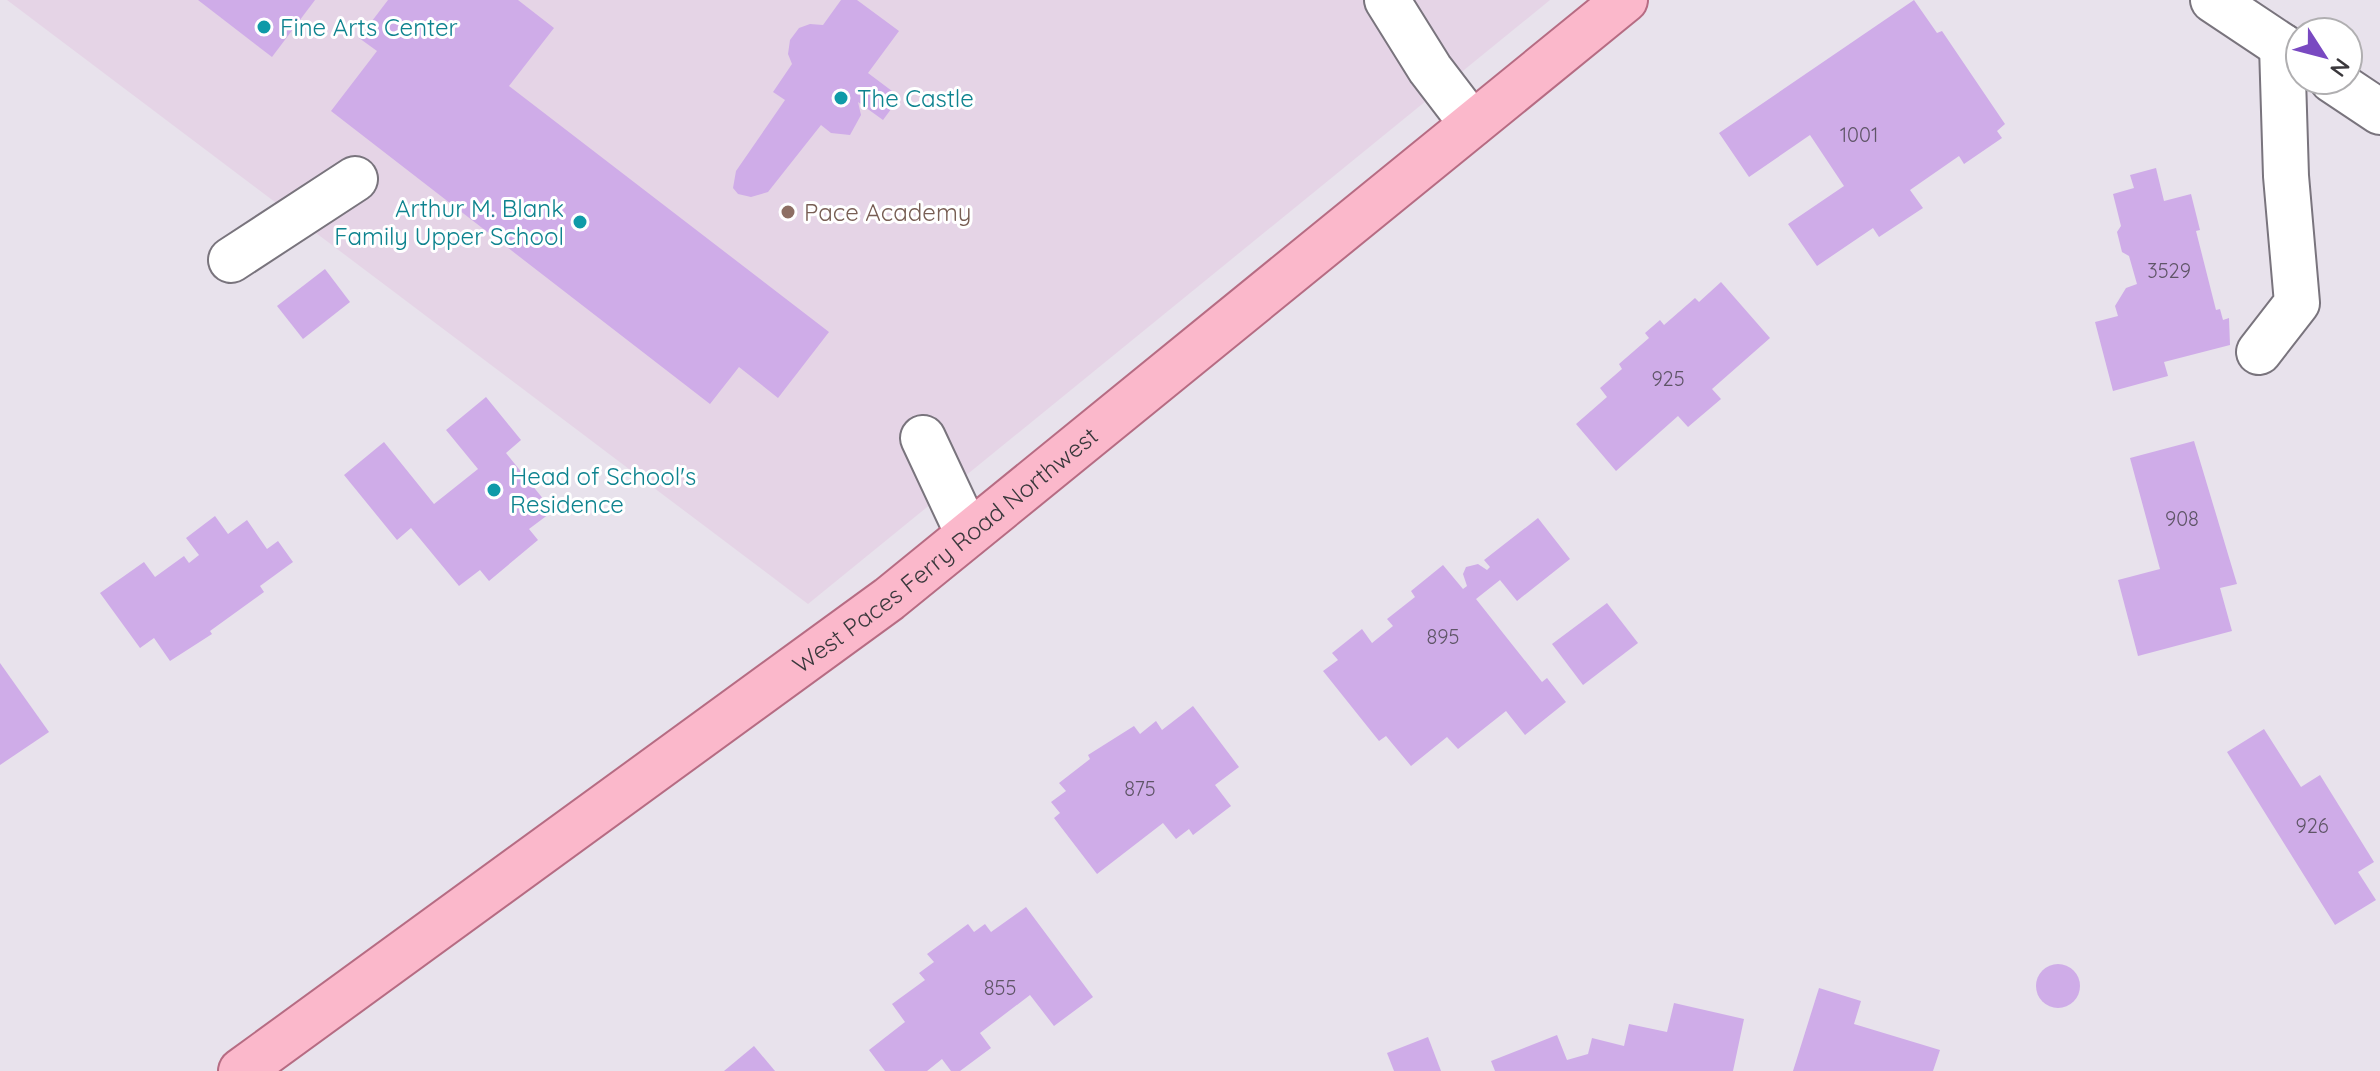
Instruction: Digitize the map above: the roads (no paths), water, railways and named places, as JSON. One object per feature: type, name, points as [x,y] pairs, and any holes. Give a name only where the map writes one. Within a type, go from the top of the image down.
[{"type":"main road","name":"West Paces Ferry Road Northwest","points":[[241,1071],[889,599],[1625,0]]},
{"type":"street","points":[[1387,0],[1430,69],[1472,124]]},
{"type":"street","points":[[2213,0],[2284,47]]},
{"type":"street","points":[[2259,352],[2297,303],[2286,176],[2289,96]]},
{"type":"street","points":[[2356,96],[2380,112]]},
{"type":"street","points":[[231,260],[355,179]]},
{"type":"street","points":[[923,438],[968,534]]},
{"type":"place","name":"Fine Arts Center","points":[[264,27]]},
{"type":"place","name":"The Castle","points":[[841,98]]},
{"type":"place","name":"Pace Academy","points":[[788,212]]},
{"type":"place","name":"Arthur M. Blank Family Upper School","points":[[580,222]]},
{"type":"place","name":"Head of School's Residence","points":[[494,490]]}]
